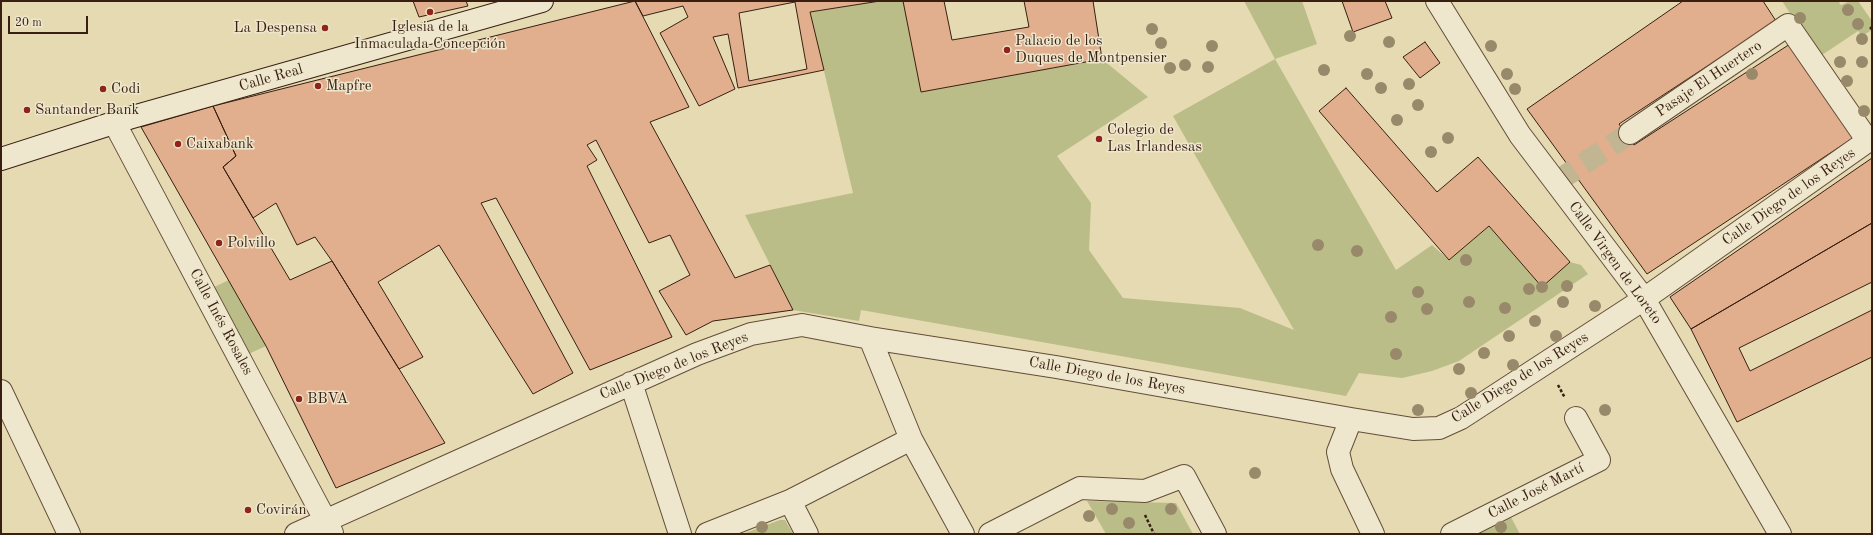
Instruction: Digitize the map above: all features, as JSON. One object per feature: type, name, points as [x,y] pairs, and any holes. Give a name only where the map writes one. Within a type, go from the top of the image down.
[{"type":"street","name":"Calle Virgen de Loreto","points":[[1437,1],[1520,135],[1644,299],[1780,534]]},
{"type":"street","name":"Calle Real","points":[[1,159],[114,122],[529,3]]},
{"type":"street","name":"Pasaje El Huertero","points":[[1630,133],[1788,24],[1870,140]]},
{"type":"street","name":"Calle Inés Rosales","points":[[114,122],[330,527]]},
{"type":"street","name":"Calle Diego de los Reyes","points":[[296,534],[330,527],[631,383],[697,354],[751,334],[802,325],[870,338],[1056,367],[1351,419],[1414,429],[1439,428],[1461,418],[1547,364],[1644,299],[1870,140]]},
{"type":"street","points":[[870,338],[911,439],[963,534]]},
{"type":"street","points":[[631,383],[680,534]]},
{"type":"street","points":[[1,391],[69,534]]},
{"type":"street","name":"Calle José Martí","points":[[1452,534],[1599,460],[1576,418]]},
{"type":"street","points":[[1351,419],[1338,452],[1342,469],[1373,534]]},
{"type":"street","points":[[707,534],[790,502],[911,439]]},
{"type":"street","points":[[990,534],[1080,488],[1145,491],[1184,476],[1215,534]]},
{"type":"street","points":[[790,502],[807,534]]},
{"type":"path","points":[[1547,364],[1576,418]]},
{"type":"path","points":[[1141,509],[1154,534]]},
{"type":"green space","points":[[880,1],[903,1],[921,92],[1102,59],[1148,97],[1057,156],[1091,203],[1089,250],[1123,298],[1240,308],[1294,330],[1173,116],[1275,59],[1396,270],[1432,245],[1449,260],[1489,226],[1542,286],[1570,262],[1581,265],[1588,274],[1459,361],[1432,371],[1402,378],[1359,373],[1346,396],[861,310],[859,321],[793,310],[745,215],[853,193],[810,12]]},
{"type":"green space","points":[[1244,1],[1302,1],[1317,44],[1275,59]]},
{"type":"green space","points":[[1782,1],[1841,1],[1839,3],[1841,5],[1850,1],[1858,1],[1872,21],[1872,30],[1862,36],[1858,31],[1819,57]]},
{"type":"green space","points":[[229,280],[266,346],[233,361],[197,295]]},
{"type":"green space","points":[[1087,501],[1176,503],[1193,534],[1106,534]]},
{"type":"green space","points":[[1505,506],[1520,534],[1453,534]]},
{"type":"green space","points":[[780,520],[785,520],[793,534],[743,534]]},
{"type":"building","name":"Iglesia de la Inmaculada Concepción","points":[[413,1],[466,1],[468,6],[419,17]]},
{"type":"building","points":[[635,1],[880,1],[810,12],[824,70],[738,88],[728,34],[713,37],[735,89],[699,106],[660,33],[688,17],[683,6],[643,16]],"holes":[[[795,2],[807,69],[749,81],[739,13]]]},
{"type":"building","points":[[635,1],[689,107],[650,122],[735,278],[770,265],[793,310],[713,321],[686,335],[659,291],[690,275],[670,235],[649,243],[596,140],[587,145],[597,160],[587,166],[672,337],[590,370],[496,198],[481,203],[573,373],[533,394],[439,245],[378,282],[423,357],[399,369],[332,261],[315,237],[297,245],[276,203],[253,218],[223,167],[236,156],[213,106]]},
{"type":"building","name":"Palacio de los Duques de Montpensier","points":[[903,1],[944,1],[952,40],[1029,27],[1024,1],[1093,1],[1102,59],[921,92]]},
{"type":"building","points":[[1342,1],[1385,1],[1392,18],[1353,32]]},
{"type":"building","points":[[1683,1],[1763,1],[1776,21],[1619,124],[1634,145],[1790,44],[1853,138],[1647,274],[1527,109]]},
{"type":"building","points":[[1425,42],[1440,63],[1420,78],[1403,57]]},
{"type":"building","points":[[1346,88],[1437,192],[1478,157],[1570,262],[1542,287],[1489,226],[1449,260],[1319,111]]},
{"type":"building","points":[[213,106],[236,156],[223,167],[290,280],[332,261],[445,443],[336,488],[266,346],[141,127]]},
{"type":"building","points":[[1872,158],[1872,223],[1691,329],[1670,297]]},
{"type":"building","points":[[1872,223],[1872,282],[1739,348],[1750,371],[1872,310],[1872,357],[1737,422],[1691,329]]},
{"type":"tunnel","points":[[1556,182],[1630,133]]},
{"type":"place","name":"Iglesia de la Inmaculada Concepción","points":[[430,12]]},
{"type":"place","name":"La Despensa","points":[[325,28]]},
{"type":"place","name":"Palacio de los Duques de Montpensier","points":[[1007,50]]},
{"type":"place","name":"Mapfre","points":[[318,86]]},
{"type":"place","name":"Codi","points":[[103,89]]},
{"type":"place","name":"Santander Bank","points":[[27,110]]},
{"type":"place","name":"Colegio de Las Irlandesas","points":[[1099,139]]},
{"type":"place","name":"Caixabank","points":[[178,144]]},
{"type":"place","name":"Polvillo","points":[[219,243]]},
{"type":"place","name":"BBVA","points":[[299,399]]},
{"type":"place","name":"Covirán","points":[[248,510]]}]
